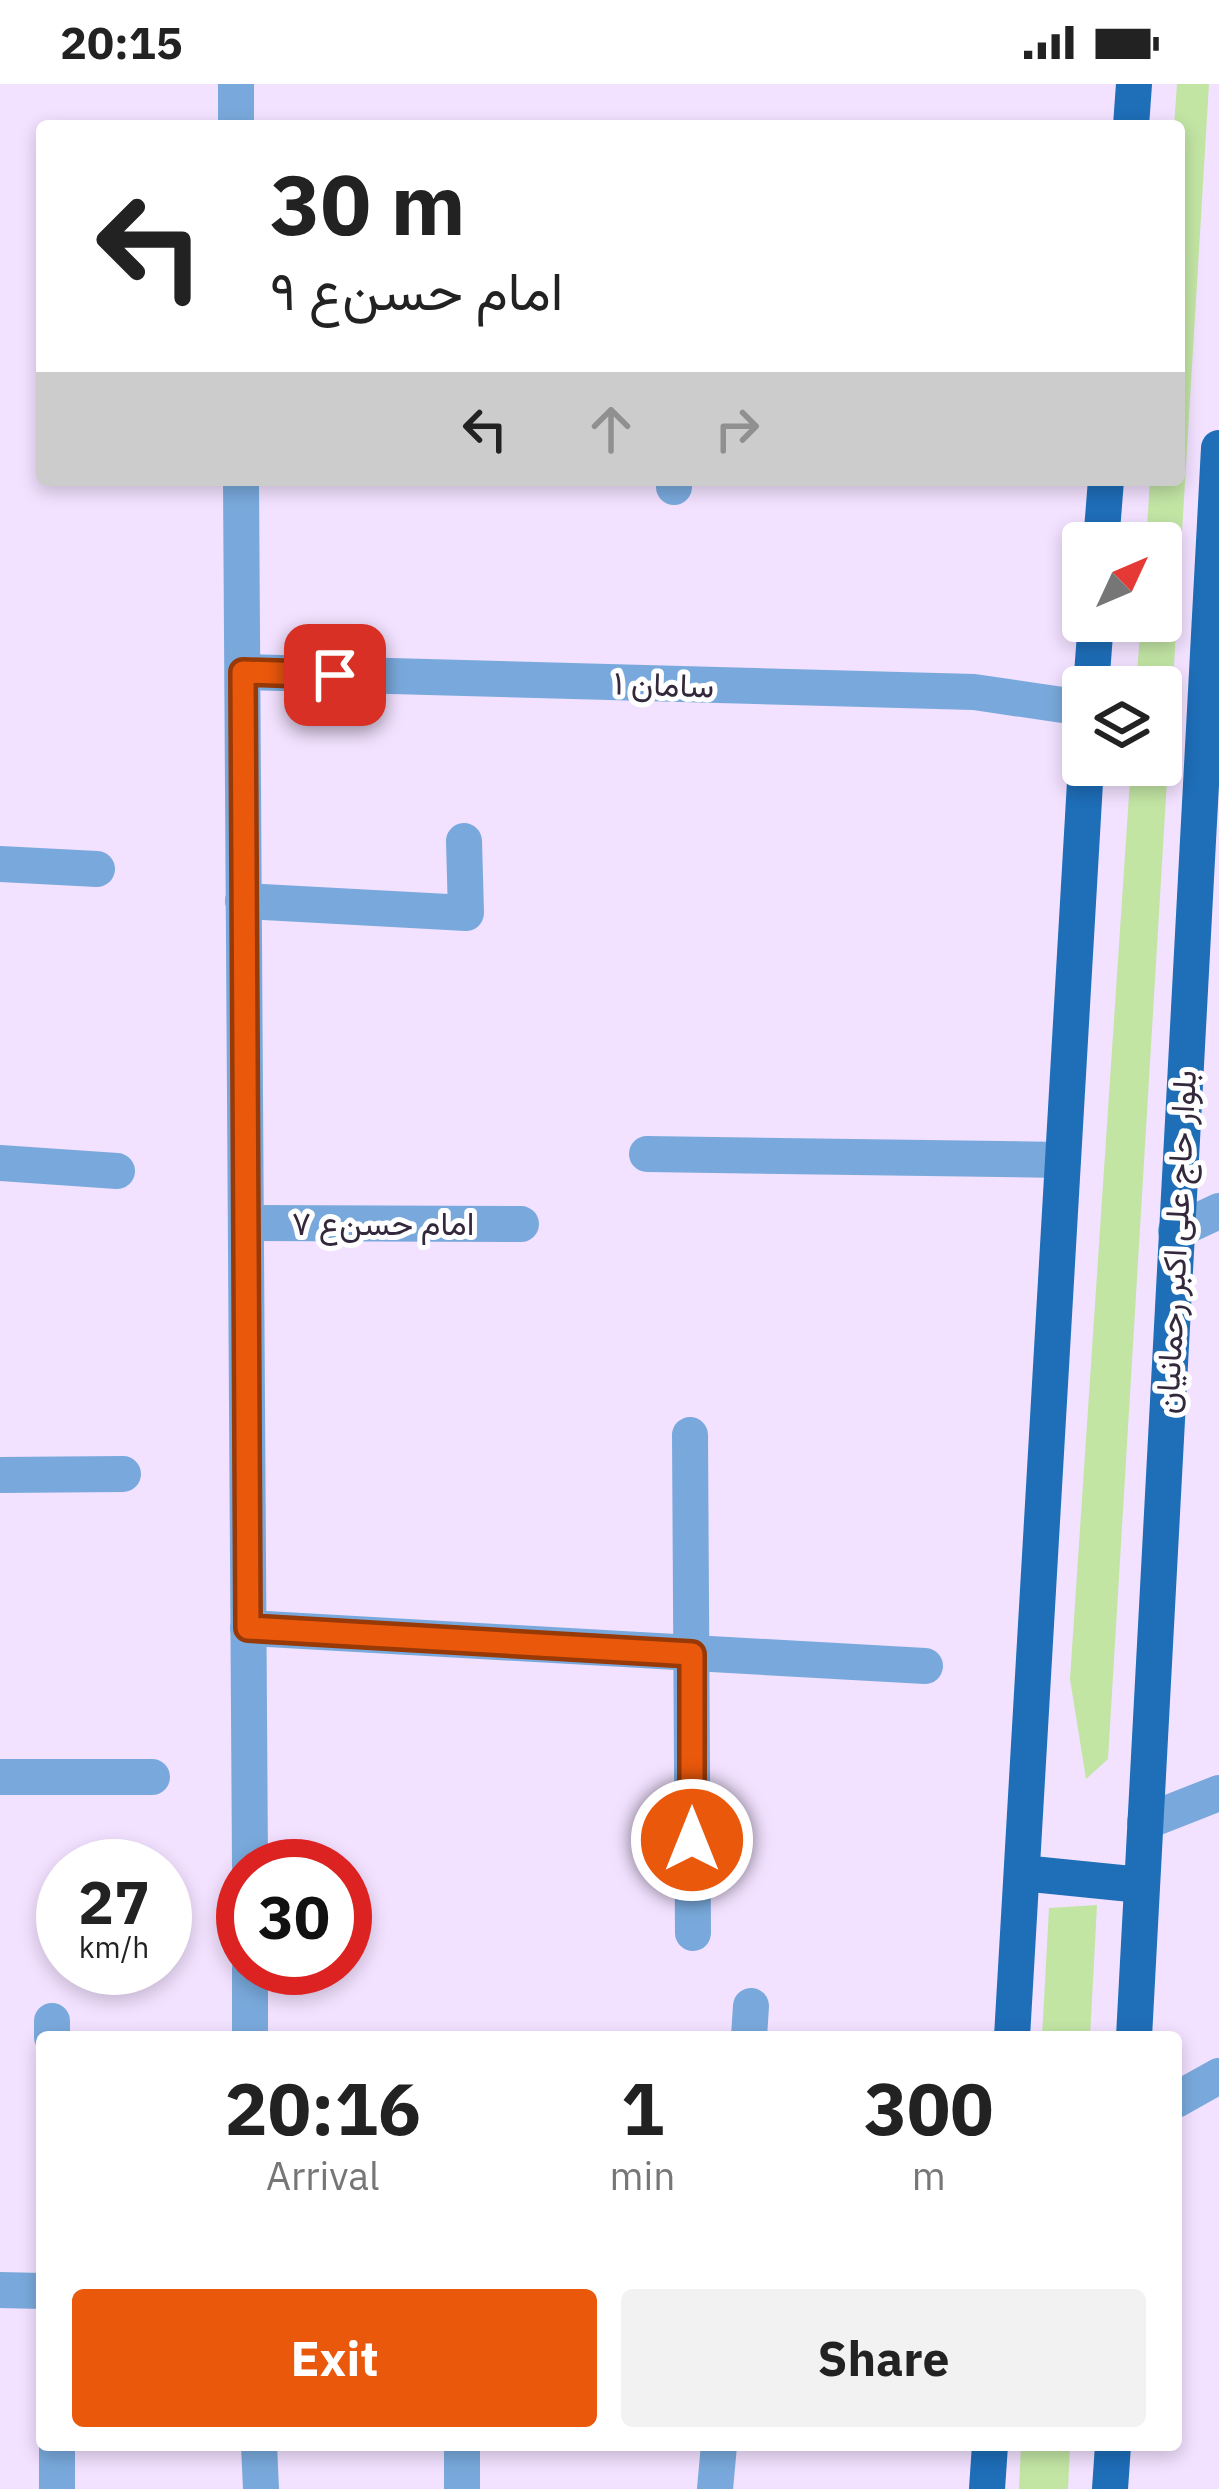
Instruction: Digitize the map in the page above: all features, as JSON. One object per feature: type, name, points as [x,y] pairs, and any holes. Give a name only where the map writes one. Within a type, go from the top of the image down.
[{"type":"main road","points":[[1131,120],[1134,84]]},
{"type":"main road","name":"بلوار حاج علی اکبر رحمانیان","points":[[1134,2031],[1219,448]]},
{"type":"main road","points":[[1103,522],[1106,486]]},
{"type":"main road","points":[[1012,2031],[1085,786]]},
{"type":"main road","points":[[1022,1873],[1141,1885]]},
{"type":"main road","points":[[987,2489],[990,2451]]},
{"type":"main road","points":[[1110,2489],[1113,2451]]},
{"type":"street","points":[[236,84],[236,120]]},
{"type":"street","points":[[241,486],[250,1839]]},
{"type":"street","name":"سامان ۱","points":[[243,672],[974,692],[1062,705]]},
{"type":"street","points":[[243,901],[466,914],[464,841]]},
{"type":"street","points":[[0,864],[97,869]]},
{"type":"street","points":[[647,1154],[1063,1160]]},
{"type":"street","points":[[0,1163],[117,1172]]},
{"type":"street","points":[[1176,1231],[1219,1211]]},
{"type":"street","name":"امام حسن‌ع ۷","points":[[246,1223],[521,1224]]},
{"type":"street","points":[[690,1435],[693,1933]]},
{"type":"street","points":[[0,1475],[122,1474]]},
{"type":"street","points":[[248,1628],[926,1666]]},
{"type":"street","points":[[0,1777],[152,1777]]},
{"type":"street","points":[[1145,1822],[1219,1793]]},
{"type":"street","points":[[250,1995],[250,2031]]},
{"type":"street","points":[[1182,2097],[1219,2076]]},
{"type":"street","points":[[0,2290],[36,2291]]},
{"type":"street","points":[[57,2451],[57,2489]]},
{"type":"street","points":[[259,2451],[261,2489]]},
{"type":"street","points":[[462,2451],[462,2489]]},
{"type":"street","points":[[715,2489],[718,2451]]},
{"type":"green space","points":[[1177,84],[1209,84],[1185,482],[1185,120],[1174,120]]},
{"type":"green space","points":[[1150,486],[1185,486],[1182,532],[1182,522],[1147,522]]},
{"type":"green space","points":[[1139,642],[1175,642],[1174,666],[1138,666]]},
{"type":"green space","points":[[1130,786],[1167,786],[1108,1759],[1086,1779],[1070,1679]]},
{"type":"green space","points":[[1097,1905],[1090,2031],[1042,2031],[1049,1908]]},
{"type":"green space","points":[[1021,2451],[1070,2451],[1068,2489],[1019,2489]]},
{"type":"route","points":[[335,675],[243,672],[248,1628],[692,1654],[692,1840]]}]
